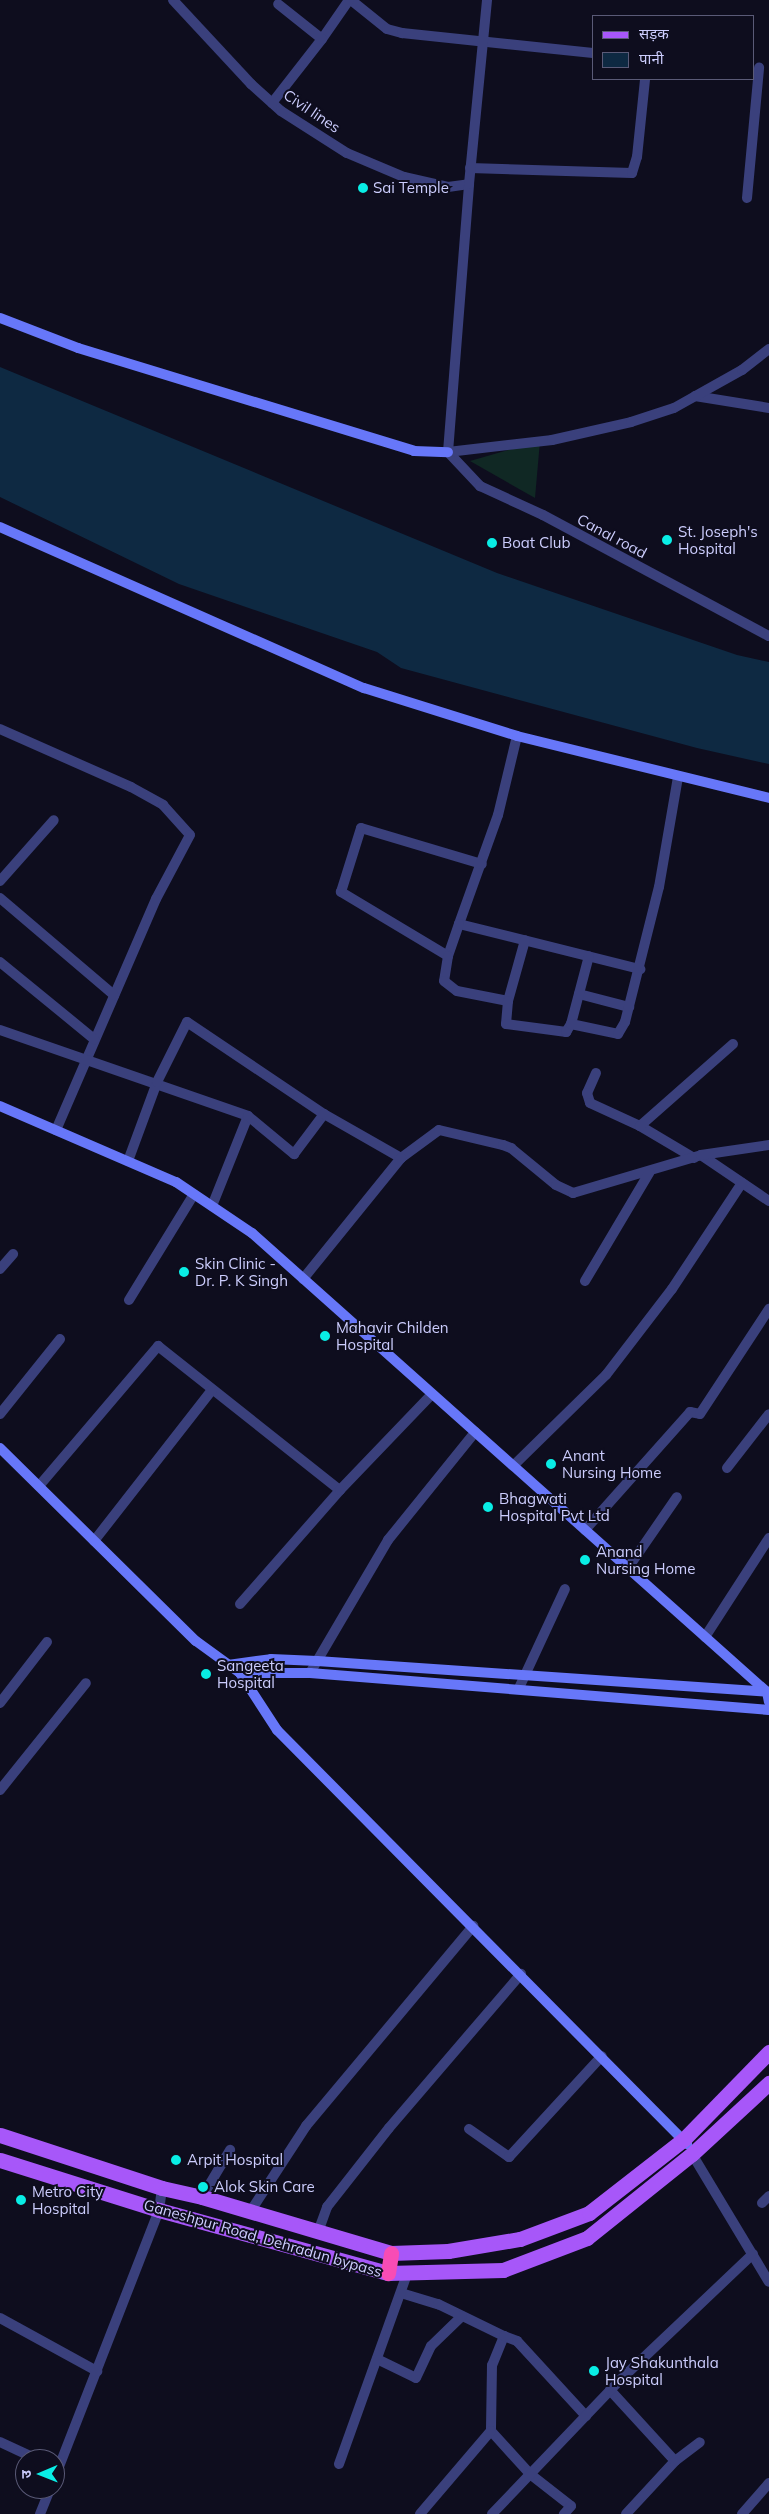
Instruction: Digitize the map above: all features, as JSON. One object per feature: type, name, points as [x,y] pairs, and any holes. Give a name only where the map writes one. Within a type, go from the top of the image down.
[{"type":"highway","points":[[388,2273],[391,2253]]},
{"type":"main road","points":[[0,2134],[162,2188],[202,2197],[391,2253],[448,2251],[520,2239],[589,2213],[684,2138],[769,2052]]},
{"type":"main road","name":"Ganeshpur Road, Dehradun bypass","points":[[0,2160],[159,2210],[388,2273],[504,2270],[587,2238],[692,2154],[769,2083]]},
{"type":"street","name":"Civil lines","points":[[173,0],[272,103],[373,167],[448,187],[469,184]]},
{"type":"street","points":[[272,103],[350,0],[387,29],[483,43],[592,53]]},
{"type":"street","points":[[448,452],[470,168],[487,0]]},
{"type":"street","points":[[278,4],[322,39]]},
{"type":"street","points":[[747,198],[760,68]]},
{"type":"street","points":[[470,168],[632,173],[637,157],[645,80]]},
{"type":"street","points":[[0,318],[78,348],[414,452],[448,452],[552,440],[631,422],[674,408],[742,370],[769,348]]},
{"type":"street","points":[[695,396],[769,408]]},
{"type":"street","name":"Canal road","points":[[448,452],[480,486],[542,515],[769,636]]},
{"type":"street","points":[[0,528],[364,688],[517,736],[769,798]]},
{"type":"street","points":[[0,729],[131,787],[163,805],[190,835],[156,898],[94,1038],[86,1062],[56,1130]]},
{"type":"street","points":[[508,1001],[457,991],[444,981],[448,956],[482,864],[517,736]]},
{"type":"street","points":[[571,1024],[618,1034],[629,1007],[640,969],[659,887],[678,777]]},
{"type":"street","points":[[0,881],[54,820]]},
{"type":"street","points":[[448,956],[341,892],[361,828],[482,864]]},
{"type":"street","points":[[0,898],[114,995]]},
{"type":"street","points":[[459,924],[640,969]]},
{"type":"street","points":[[525,940],[508,1001],[506,1024],[566,1032],[571,1024],[589,956]]},
{"type":"street","points":[[0,962],[94,1038]]},
{"type":"street","points":[[579,994],[629,1007]]},
{"type":"street","points":[[128,1161],[157,1082],[187,1022],[324,1114],[401,1158]]},
{"type":"street","points":[[0,1030],[86,1062],[157,1082],[178,1093],[248,1116],[294,1154],[324,1114]]},
{"type":"street","points":[[640,1126],[733,1044]]},
{"type":"street","points":[[596,1073],[587,1093],[590,1104],[640,1126],[697,1156],[769,1201]]},
{"type":"street","points":[[0,1106],[176,1182],[252,1233],[705,1637],[768,1696]]},
{"type":"street","points":[[212,1206],[248,1116]]},
{"type":"street","points":[[303,1279],[401,1158],[439,1130],[511,1148],[533,1168],[573,1193],[649,1173],[697,1156],[769,1145]]},
{"type":"street","points":[[585,1281],[649,1173]]},
{"type":"street","points":[[514,1466],[606,1375],[672,1289],[742,1184]]},
{"type":"street","points":[[128,1300],[194,1194]]},
{"type":"street","points":[[0,1269],[13,1254]]},
{"type":"street","points":[[585,1530],[690,1412],[700,1414],[769,1309]]},
{"type":"street","points":[[0,1414],[60,1339]]},
{"type":"street","points":[[39,1486],[158,1346],[340,1490]]},
{"type":"street","points":[[94,1541],[212,1390]]},
{"type":"street","points":[[240,1604],[340,1490],[432,1394]]},
{"type":"street","points":[[727,1468],[769,1414]]},
{"type":"street","points":[[310,1673],[388,1540],[475,1432]]},
{"type":"street","points":[[0,1448],[196,1640],[240,1673],[277,1730],[684,2138],[769,2282]]},
{"type":"street","points":[[628,1568],[677,1498]]},
{"type":"street","points":[[705,1637],[769,1538]]},
{"type":"street","points":[[519,1688],[565,1589]]},
{"type":"street","points":[[0,1703],[47,1642]]},
{"type":"street","points":[[228,1664],[271,1659],[316,1661],[525,1674],[768,1696]]},
{"type":"street","points":[[240,1673],[310,1673],[519,1688],[769,1710]]},
{"type":"street","points":[[0,1790],[86,1683]]},
{"type":"street","points":[[250,2212],[306,2126],[473,1926]]},
{"type":"street","points":[[318,2232],[327,2207],[520,1974]]},
{"type":"street","points":[[469,2129],[509,2157],[602,2056]]},
{"type":"street","points":[[202,2197],[230,2150]]},
{"type":"street","points":[[65,2450],[159,2210],[162,2188]]},
{"type":"street","points":[[492,2514],[610,2390],[753,2254]]},
{"type":"street","points":[[339,2464],[407,2274]]},
{"type":"street","points":[[401,2293],[438,2304],[517,2341],[586,2416]]},
{"type":"street","points":[[377,2359],[416,2378],[431,2346],[462,2316]]},
{"type":"street","points":[[0,2318],[97,2371]]},
{"type":"street","points":[[420,2514],[491,2432],[492,2365],[504,2336]]},
{"type":"street","points":[[610,2390],[675,2461]]},
{"type":"street","points":[[491,2432],[530,2474],[571,2506],[564,2514]]},
{"type":"street","points":[[0,2442],[15,2449]]},
{"type":"street","points":[[626,2514],[675,2461],[700,2442]]},
{"type":"street","points":[[742,2514],[769,2483]]},
{"type":"street","points":[[40,2514],[46,2499]]},
{"type":"green space","points":[[540,441],[535,498],[470,461]]},
{"type":"water","points":[[0,367],[497,573],[737,655],[769,662],[769,764],[697,748],[401,668],[377,652],[179,584],[0,497]]},
{"type":"place","name":"Sai Temple","points":[[363,188]]},
{"type":"place","name":"St. Joseph's Hospital","points":[[667,540]]},
{"type":"place","name":"Boat Club","points":[[492,543]]},
{"type":"place","name":"Skin Clinic - Dr. P. K Singh","points":[[184,1272]]},
{"type":"place","name":"Mahavir Childen Hospital","points":[[325,1336]]},
{"type":"place","name":"Anant Nursing Home","points":[[551,1464]]},
{"type":"place","name":"Bhagwati Hospital Pvt Ltd","points":[[488,1507]]},
{"type":"place","name":"Anand Nursing Home","points":[[585,1560]]},
{"type":"place","name":"Sangeeta Hospital","points":[[206,1674]]},
{"type":"place","name":"Arpit Hospital","points":[[176,2160]]},
{"type":"place","name":"Alok Skin Care","points":[[203,2187]]},
{"type":"place","name":"Metro City Hospital","points":[[21,2200]]},
{"type":"place","name":"Jay Shakunthala Hospital","points":[[594,2371]]}]
